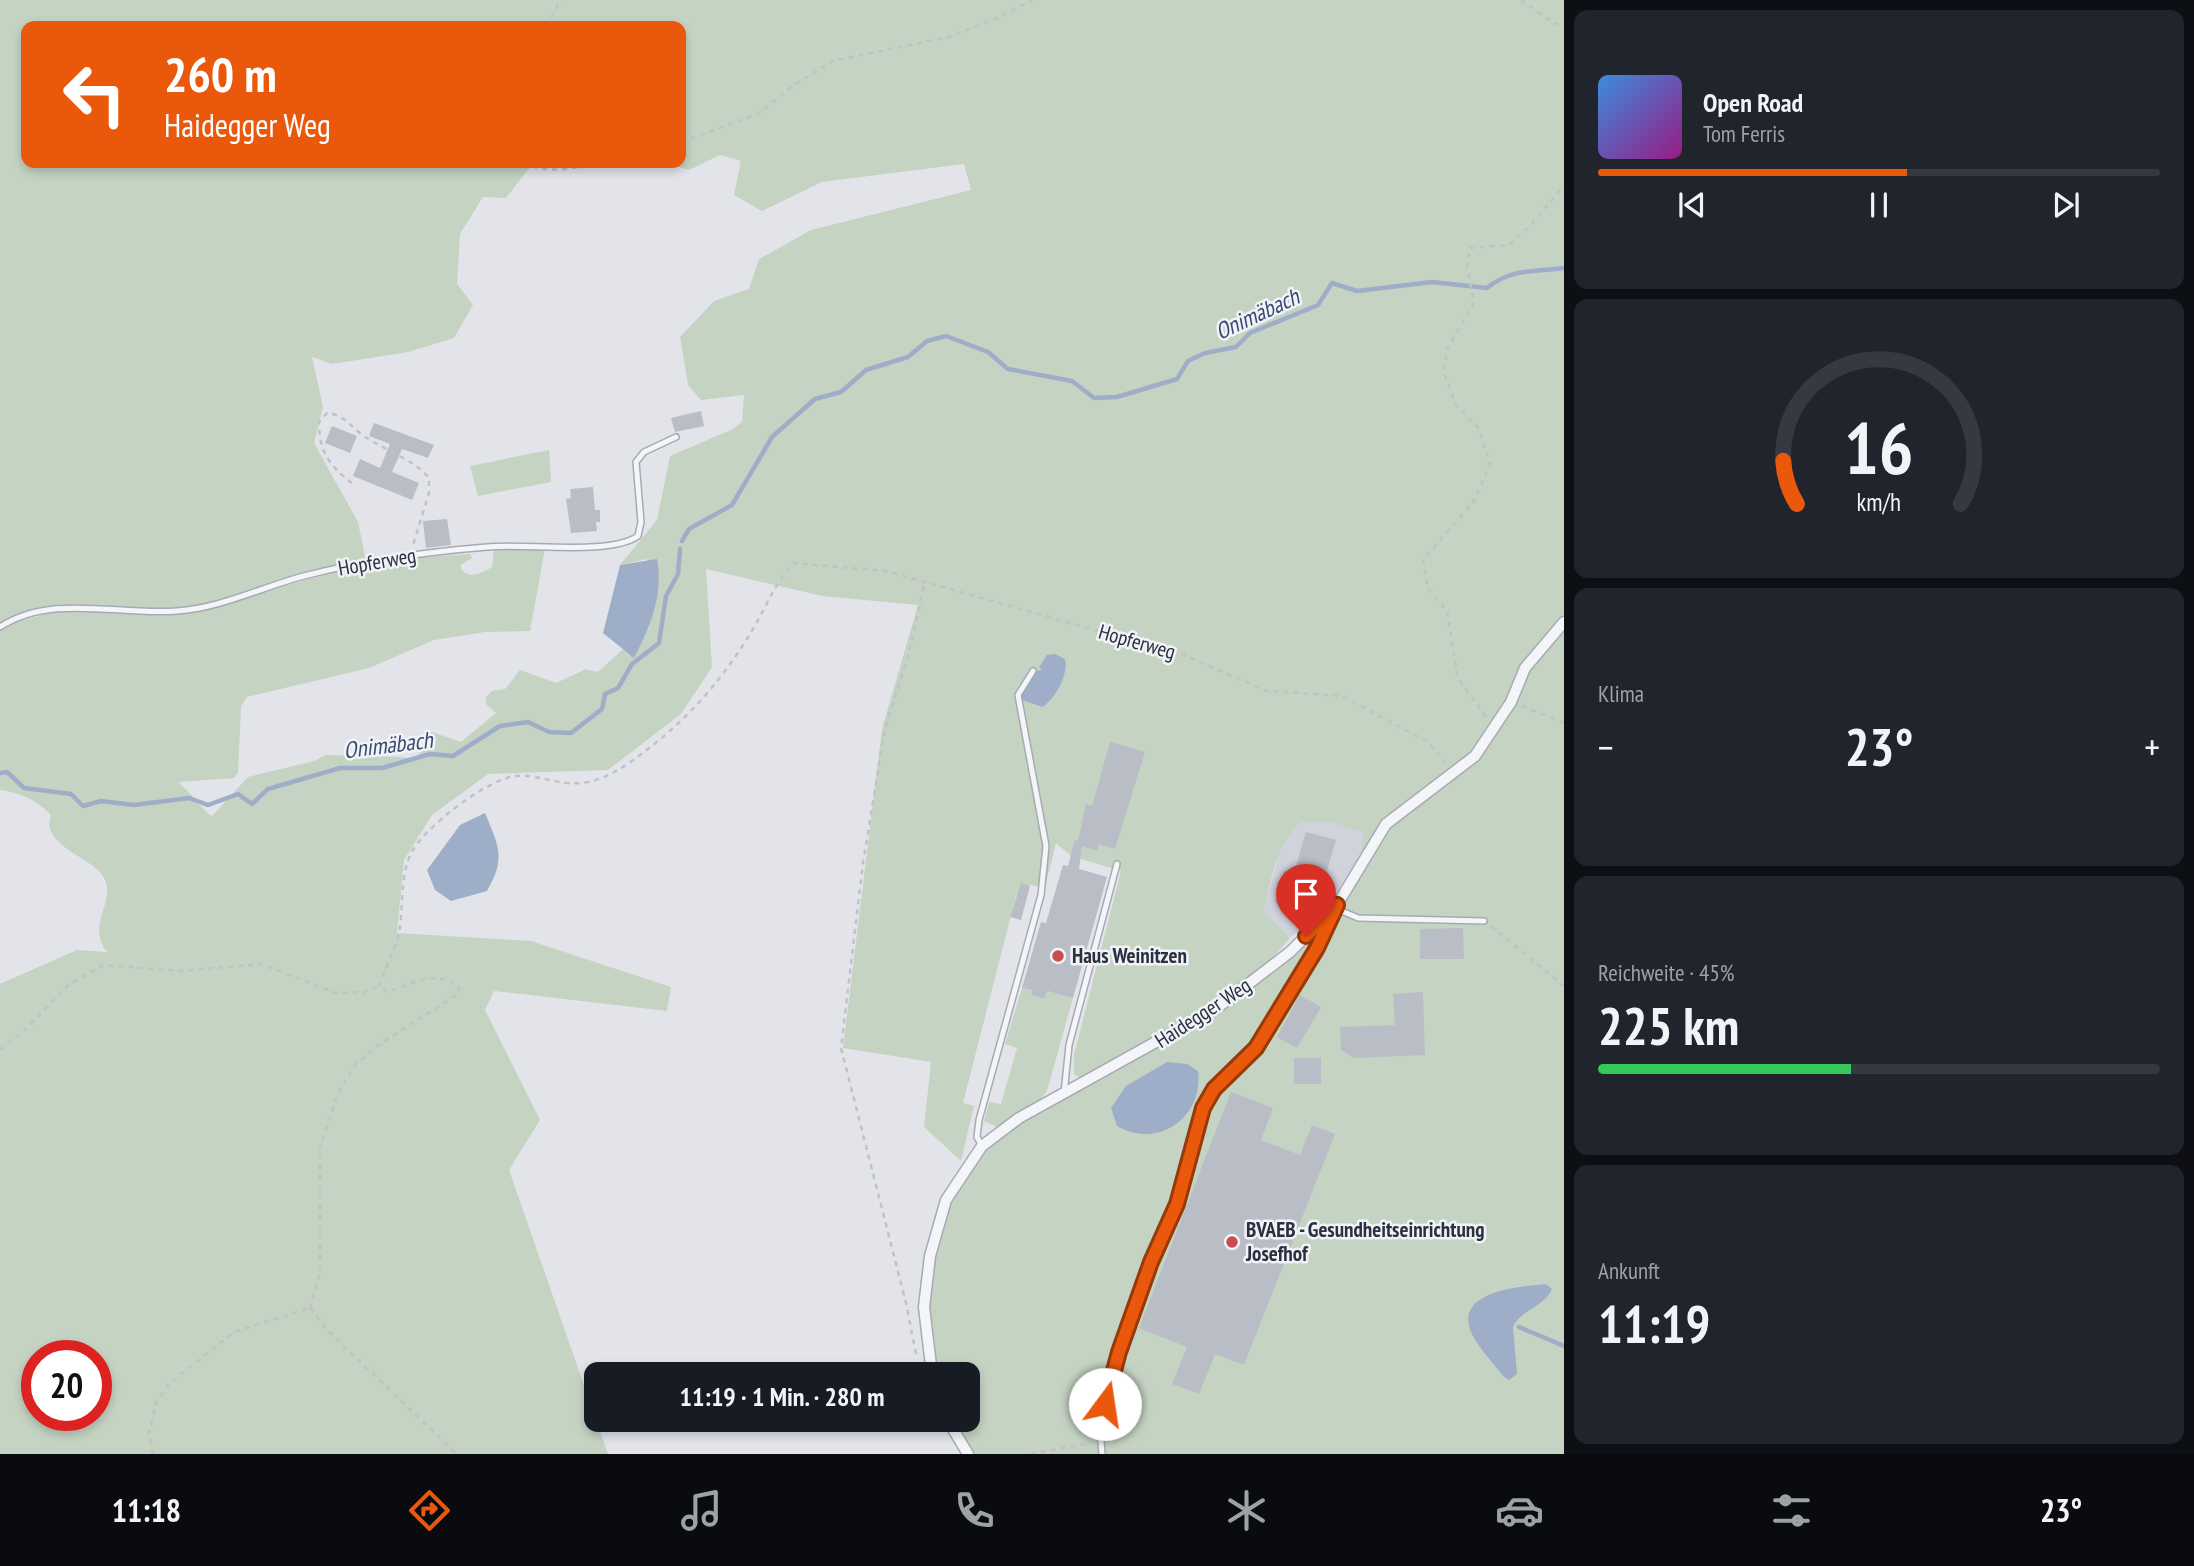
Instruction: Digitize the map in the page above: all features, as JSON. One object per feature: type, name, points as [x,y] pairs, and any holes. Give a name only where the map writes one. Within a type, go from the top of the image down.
[{"type":"street","name":"Haidegger Weg","points":[[931,1362],[924,1307],[930,1256],[946,1200],[982,1146],[1019,1118],[1217,1008],[1290,952],[1337,905],[1386,824],[1475,756],[1511,702],[1525,668],[1564,622]]},
{"type":"street","points":[[955,1432],[968,1454]]},
{"type":"lane","name":"Hopferweg","points":[[0,627],[21,616],[55,609],[146,612],[192,609],[327,570],[410,555],[516,545],[598,548],[627,544],[638,536],[642,522],[636,462],[644,452],[676,437]]},
{"type":"lane","points":[[982,1146],[977,1138],[979,1120],[1041,895],[1046,846],[1018,695],[1033,671]]},
{"type":"lane","points":[[1064,1094],[1069,1045],[1117,864]]},
{"type":"lane","points":[[1102,1454],[1100,1429],[1119,1352],[1151,1262],[1177,1204],[1203,1108],[1214,1089],[1256,1048],[1317,948],[1337,905],[1344,912],[1358,918],[1484,921]]},
{"type":"path","points":[[549,21],[561,0]]},
{"type":"path","points":[[686,140],[758,114],[794,85],[833,61],[948,37],[998,18],[1033,0]]},
{"type":"path","points":[[1521,0],[1564,26]]},
{"type":"path","points":[[534,168],[581,168]]},
{"type":"path","points":[[1496,727],[1475,706],[1458,678],[1447,611],[1428,589],[1423,560],[1474,501],[1490,464],[1478,427],[1455,405],[1444,373],[1447,349],[1474,303],[1468,265],[1470,248],[1509,245],[1531,225],[1564,185]]},
{"type":"path","points":[[352,483],[336,471],[322,449],[319,422],[327,413],[344,419],[376,444],[424,470],[429,478],[429,492],[410,555]]},
{"type":"path","name":"Hopferweg","points":[[379,986],[398,937],[405,874],[413,849],[440,822],[496,780],[517,775],[570,784],[604,778],[638,757],[687,718],[720,680],[783,574],[794,563],[886,570],[1184,655],[1267,691],[1342,696],[1428,742],[1454,774]]},
{"type":"path","points":[[917,1362],[906,1303],[841,1048],[863,863],[886,728],[908,657],[925,581]]},
{"type":"path","points":[[1511,702],[1564,723]]},
{"type":"path","points":[[1484,921],[1564,986]]},
{"type":"path","points":[[0,1049],[27,1028],[68,985],[104,965],[181,971],[261,964],[336,993],[364,992],[379,986],[387,992],[433,977],[451,980],[459,988],[458,994],[378,1045],[355,1065],[338,1093],[320,1147],[320,1274],[310,1308]]},
{"type":"path","points":[[153,1454],[149,1433],[156,1403],[169,1384],[234,1332],[277,1316],[310,1308]]},
{"type":"path","points":[[310,1308],[330,1333],[457,1454]]},
{"type":"path","points":[[1031,1454],[1101,1443]]},
{"type":"shaded area","points":[[1301,822],[1329,822],[1363,832],[1361,857],[1323,910],[1290,938],[1264,912],[1279,852],[1289,833]]},
{"type":"green space","points":[[0,0],[1564,0],[1564,1454],[968,1454],[955,1432],[980,1432],[980,1362],[930,1362],[925,1331],[937,1227],[967,1164],[1019,1118],[1217,1008],[1337,905],[1360,865],[1363,832],[1329,822],[1301,822],[1292,831],[1280,852],[1264,912],[1290,938],[1248,979],[1194,1018],[1082,1079],[1074,1074],[1074,1055],[1121,871],[1071,856],[1056,843],[1045,887],[1029,885],[1016,896],[963,1103],[974,1106],[961,1161],[924,1127],[931,1062],[843,1048],[882,729],[918,605],[822,596],[706,569],[712,667],[681,714],[608,770],[488,774],[432,815],[404,860],[397,933],[531,941],[671,987],[667,1011],[494,991],[485,1010],[540,1120],[509,1170],[584,1385],[584,1432],[600,1432],[608,1454],[0,1454],[0,984],[77,950],[107,952],[99,933],[107,889],[105,880],[95,867],[54,837],[49,827],[50,814],[45,809],[27,798],[0,790],[0,630],[15,622],[55,612],[184,613],[362,565],[405,558],[470,554],[472,558],[461,565],[461,569],[468,574],[476,574],[492,567],[494,549],[545,548],[530,631],[485,632],[434,640],[369,668],[247,697],[241,706],[238,773],[234,778],[178,782],[212,816],[248,777],[314,761],[326,755],[402,757],[417,760],[425,740],[422,737],[429,731],[461,742],[496,713],[486,704],[486,697],[492,691],[505,689],[520,670],[556,683],[586,669],[598,672],[623,649],[634,657],[647,559],[620,565],[657,520],[670,456],[733,429],[742,422],[744,395],[701,400],[688,385],[680,337],[714,301],[749,289],[759,259],[811,230],[971,190],[964,164],[822,182],[762,211],[734,195],[741,161],[720,155],[689,170],[682,168],[686,168],[686,21],[21,21],[21,168],[529,168],[506,198],[483,197],[460,234],[457,284],[473,305],[454,338],[408,352],[332,364],[312,357],[323,407],[314,443],[358,522],[366,561],[192,609],[43,610],[0,627]]},
{"type":"green space","points":[[549,450],[551,482],[478,496],[470,466]]},
{"type":"green space","points":[[1022,988],[1032,990],[1031,995],[1044,999],[1047,991],[1073,998],[1047,1091],[1040,1100],[999,1128],[984,1121],[989,1102],[1001,1104],[1017,1048],[1005,1044]]},
{"type":"water","points":[[657,559],[657,598],[634,658],[603,633],[620,565]]},
{"type":"water","points":[[1055,654],[1065,659],[1066,665],[1056,693],[1042,707],[1022,700],[1021,696],[1037,671],[1042,670],[1039,667],[1047,655]]},
{"type":"water","points":[[485,813],[497,844],[497,870],[487,891],[451,901],[435,890],[427,870],[460,825]]},
{"type":"water","points":[[1167,1062],[1187,1064],[1198,1071],[1198,1088],[1186,1115],[1175,1125],[1148,1134],[1117,1126],[1111,1108],[1126,1086]]},
{"type":"water","points":[[1546,1284],[1552,1289],[1549,1295],[1521,1316],[1513,1327],[1517,1374],[1509,1380],[1475,1339],[1469,1326],[1469,1314],[1474,1305],[1496,1292]]},
{"type":"building","points":[[701,411],[704,426],[675,432],[671,418]]},
{"type":"building","points":[[374,423],[434,445],[428,458],[402,449],[392,472],[419,483],[412,500],[353,476],[360,459],[380,468],[390,444],[369,436]]},
{"type":"building","points":[[332,426],[357,436],[350,453],[325,443]]},
{"type":"building","points":[[593,487],[595,510],[600,510],[600,522],[596,522],[597,531],[571,533],[566,499],[571,498],[570,489]]},
{"type":"building","points":[[447,519],[451,545],[426,548],[423,521]]},
{"type":"building","name":"Haus Weinitzen","points":[[1110,742],[1145,752],[1115,849],[1099,844],[1097,851],[1082,846],[1079,869],[1107,877],[1073,998],[1047,991],[1044,999],[1031,995],[1032,990],[1022,988],[1041,922],[1046,923],[1063,865],[1068,866],[1075,840],[1078,841],[1086,804],[1092,806]]},
{"type":"building","points":[[1306,832],[1336,840],[1324,881],[1313,878],[1304,911],[1275,903],[1284,870],[1294,873]]},
{"type":"building","points":[[1021,883],[1030,886],[1021,920],[1010,917]]},
{"type":"building","points":[[1463,928],[1464,959],[1420,959],[1420,929]]},
{"type":"building","points":[[1423,992],[1425,1055],[1354,1058],[1341,1050],[1340,1027],[1395,1025],[1393,994]]},
{"type":"building","points":[[1300,995],[1321,1007],[1297,1048],[1277,1037]]},
{"type":"building","points":[[1294,1058],[1321,1058],[1321,1084],[1294,1084]]},
{"type":"building","name":"BVAEB - Gesundheitseinrichtung Josefhof","points":[[1231,1092],[1273,1108],[1261,1140],[1300,1155],[1312,1125],[1335,1134],[1244,1365],[1215,1354],[1199,1394],[1172,1384],[1187,1347],[1139,1328]]},
{"type":"waterway","name":"Onimäbach","points":[[682,541],[689,529],[732,505],[772,437],[815,399],[841,392],[866,370],[908,357],[927,341],[946,336],[988,352],[1008,369],[1072,381],[1094,398],[1117,397],[1177,379],[1188,361],[1205,353],[1236,347],[1250,333],[1318,305],[1332,283],[1357,291],[1432,282],[1487,288],[1514,274],[1564,268]]},
{"type":"waterway","name":"Onimäbach","points":[[0,773],[7,772],[24,788],[71,794],[83,806],[101,801],[134,805],[189,798],[208,805],[238,794],[252,804],[268,789],[340,768],[382,768],[430,754],[453,756],[500,726],[528,722],[549,732],[571,733],[602,709],[605,694],[618,688],[632,664],[659,643],[666,596],[678,574],[680,549]]},
{"type":"waterway","points":[[1519,1327],[1564,1346]]},
{"type":"place","name":"Haus Weinitzen","points":[[1058,956]]},
{"type":"place","name":"BVAEB - Gesundheitseinrichtung Josefhof","points":[[1232,1242]]},
{"type":"route","points":[[1105,1404],[1119,1352],[1151,1262],[1177,1204],[1203,1108],[1214,1089],[1256,1048],[1317,948],[1337,905],[1306,936]]}]
